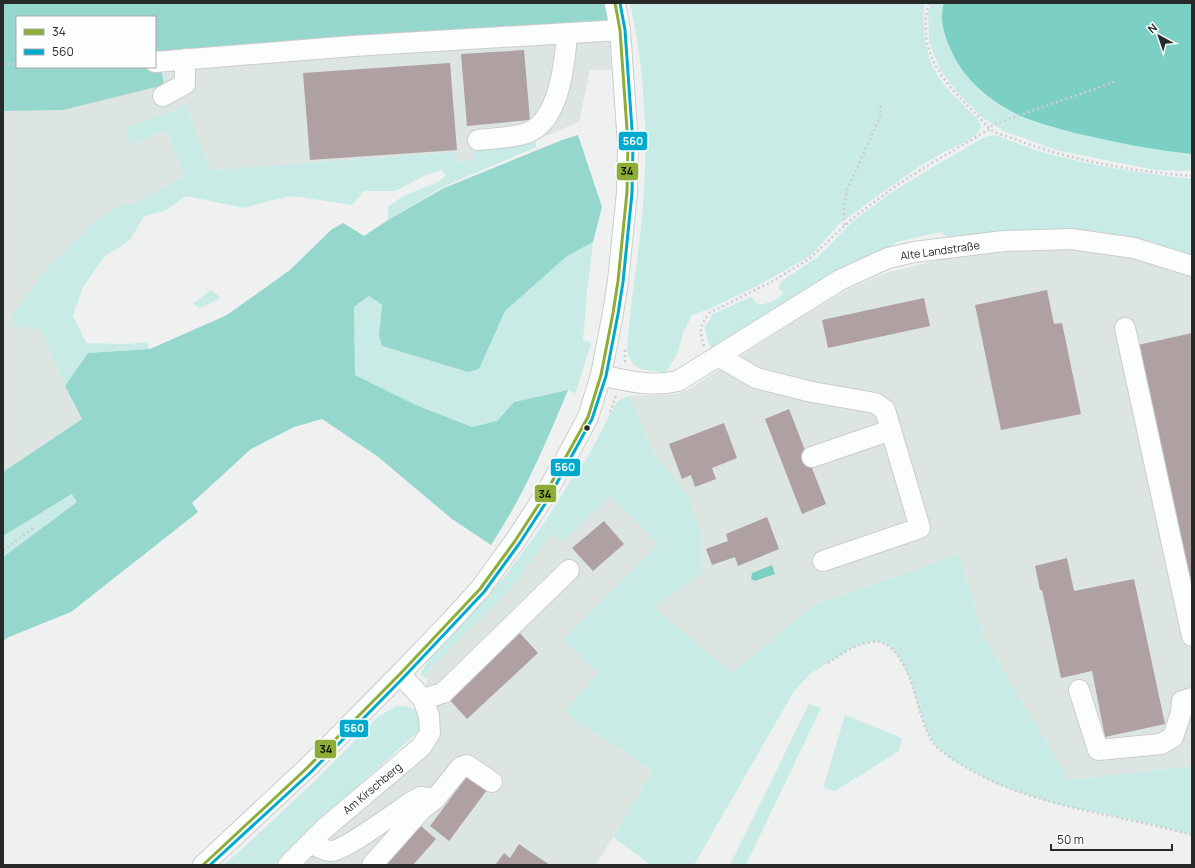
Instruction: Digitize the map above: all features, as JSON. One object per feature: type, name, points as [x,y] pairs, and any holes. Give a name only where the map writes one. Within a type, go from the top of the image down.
[{"type":"street","points":[[203,865],[307,768],[400,674],[480,589],[516,541],[565,460],[588,417],[601,375],[613,313],[618,281],[627,192],[628,144],[620,30],[615,3]]},
{"type":"street","points":[[156,62],[346,47],[620,30]]},
{"type":"street","points":[[478,140],[508,137],[532,130],[544,121],[553,103],[564,66],[568,33]]},
{"type":"street","points":[[163,96],[188,87],[185,60]]},
{"type":"street","name":"Alte Landstraße","points":[[601,375],[633,382],[666,384],[678,381],[840,280],[888,258],[914,252],[1004,241],[1070,239],[1134,248],[1192,266]]},
{"type":"street","points":[[1125,328],[1192,636]]},
{"type":"street","points":[[714,358],[756,378],[812,392],[876,403],[885,410],[920,528],[823,562]]},
{"type":"street","points":[[812,457],[891,430]]},
{"type":"street","points":[[423,700],[443,693],[569,570]]},
{"type":"street","name":"Am Kirschberg","points":[[299,856],[325,828],[421,747],[430,733],[429,716],[423,700],[400,674]]},
{"type":"street","points":[[1079,690],[1098,750],[1161,744],[1173,737],[1181,713],[1182,701],[1192,698]]},
{"type":"street","points":[[372,865],[421,810],[435,799],[461,768],[467,765],[492,782]]},
{"type":"street","points":[[299,856],[322,849],[331,851],[338,849],[345,846],[413,801],[421,797],[435,799]]},
{"type":"path","points":[[929,3],[926,14],[927,42],[936,66],[942,77],[956,94],[990,129],[1022,142],[1059,154],[1100,164],[1158,173],[1192,176]]},
{"type":"path","points":[[3,64],[16,64]]},
{"type":"path","points":[[714,358],[704,348],[700,333],[702,323],[709,313],[773,281],[809,259],[844,226],[897,186],[930,164],[990,129],[992,125],[1117,81]]},
{"type":"path","points":[[844,226],[844,206],[847,190],[880,117],[881,105]]},
{"type":"path","points":[[3,550],[35,527]]},
{"type":"path","points":[[828,663],[855,646],[873,641],[888,644],[900,658],[910,679],[926,731],[936,746],[954,761],[996,784],[1056,804],[1156,825],[1192,835]]},
{"type":"shaded area","points":[[3,3],[606,3],[609,28],[160,63],[164,85],[63,110],[3,111]]},
{"type":"shaded area","points":[[630,3],[925,3],[923,21],[925,39],[932,65],[942,82],[977,118],[981,126],[980,129],[969,140],[944,152],[920,167],[840,223],[810,256],[757,286],[709,309],[692,315],[683,333],[678,352],[666,372],[651,371],[639,368],[634,365],[631,360],[628,354],[627,345],[643,206],[645,130],[642,78]]},
{"type":"shaded area","points":[[931,3],[1192,3],[1192,171],[1155,170],[1056,150],[1006,132],[984,119],[957,92],[940,70],[929,41],[928,12]]},
{"type":"shaded area","points":[[944,3],[1192,3],[1192,154],[1104,140],[1030,120],[1012,112],[980,90],[966,75],[955,59],[946,39],[943,27],[942,15]]},
{"type":"shaded area","points":[[610,33],[611,70],[590,70],[579,122],[536,140],[474,150],[474,160],[457,162],[456,152],[211,170],[186,106],[130,144],[166,131],[184,176],[136,203],[121,204],[15,326],[41,330],[65,386],[82,419],[3,472],[3,111],[63,110],[163,84],[160,63]]},
{"type":"shaded area","points":[[186,106],[211,170],[456,152],[457,162],[474,160],[473,150],[536,140],[536,147],[445,186],[388,220],[388,207],[403,196],[438,182],[446,175],[442,170],[426,175],[395,191],[364,191],[352,205],[292,196],[244,208],[186,196],[165,211],[144,216],[130,240],[104,257],[83,287],[73,316],[86,343],[127,344],[147,342],[150,349],[88,353],[65,386],[41,330],[14,326],[12,315],[48,267],[97,220],[121,204],[136,203],[184,176],[166,131],[130,144],[125,128]]},
{"type":"shaded area","points":[[578,135],[602,207],[593,242],[567,256],[505,311],[479,369],[468,372],[382,346],[379,336],[382,305],[369,296],[354,307],[355,375],[416,405],[472,427],[497,421],[514,402],[568,390],[524,489],[503,527],[491,545],[452,519],[377,456],[322,419],[294,427],[251,449],[192,503],[198,512],[71,612],[9,637],[3,641],[3,557],[77,502],[72,494],[3,536],[3,472],[82,419],[65,386],[88,353],[150,349],[227,315],[290,270],[331,230],[343,223],[364,236],[388,220],[444,188],[562,140]]},
{"type":"shaded area","points":[[995,135],[1038,151],[1076,160],[1133,171],[1192,179],[1192,258],[1153,245],[954,241],[940,232],[896,242],[884,256],[713,349],[708,343],[705,327],[713,314],[751,297],[759,305],[774,301],[784,293],[778,288],[783,280],[818,257],[854,220],[897,189],[931,168],[985,137]]},
{"type":"shaded area","points":[[593,242],[583,341],[590,342],[591,344],[575,394],[568,390],[514,402],[497,421],[472,427],[416,405],[355,375],[354,307],[369,296],[382,306],[379,336],[382,346],[468,372],[479,369],[505,311],[567,255]]},
{"type":"shaded area","points":[[1082,249],[1129,258],[1192,276],[1192,766],[1069,780],[984,638],[959,554],[814,605],[732,675],[654,608],[702,572],[689,497],[654,454],[629,396],[676,394],[689,389],[801,317],[849,289],[885,273],[947,258],[987,252]]},
{"type":"shaded area","points":[[211,290],[221,298],[200,308],[193,304]]},
{"type":"shaded area","points":[[629,396],[654,454],[689,497],[701,536],[702,572],[655,608],[732,674],[814,605],[959,554],[984,638],[1069,780],[1192,766],[1192,835],[1155,825],[1056,804],[996,784],[953,760],[936,746],[926,730],[910,679],[900,658],[888,644],[873,641],[855,646],[810,674],[794,691],[694,865],[651,865],[613,837],[653,771],[575,720],[565,711],[598,673],[564,639],[659,544],[610,496],[562,542],[552,533],[509,591],[429,670],[427,679],[420,675],[427,662],[504,577],[543,525],[574,475],[586,460],[615,405],[619,400]]},
{"type":"shaded area","points":[[73,494],[77,502],[3,557],[3,536]]},
{"type":"shaded area","points":[[610,495],[659,544],[564,639],[598,673],[565,711],[575,720],[653,771],[596,865],[288,865],[424,732],[423,699],[429,671],[552,533],[563,541]]},
{"type":"shaded area","points":[[772,565],[775,574],[755,581],[751,579],[752,573]]},
{"type":"shaded area","points":[[809,704],[821,708],[746,865],[730,865]]},
{"type":"shaded area","points":[[396,706],[413,708],[418,714],[422,723],[419,731],[331,810],[276,865],[223,865],[239,852],[318,778],[378,717]]},
{"type":"shaded area","points":[[845,715],[902,738],[899,751],[835,791],[823,788]]},
{"type":"building","points":[[524,50],[530,120],[467,126],[461,54]]},
{"type":"building","points":[[450,63],[457,150],[310,160],[303,73]]},
{"type":"building","points":[[1047,290],[1054,324],[1062,323],[1081,414],[1001,430],[975,305]]},
{"type":"building","points":[[924,298],[930,326],[828,348],[822,320]]},
{"type":"building","points":[[1192,333],[1192,588],[1191,588],[1138,345]]},
{"type":"building","points":[[789,409],[826,504],[802,514],[765,419]]},
{"type":"building","points":[[724,423],[737,458],[712,468],[716,479],[695,487],[691,475],[682,479],[669,444]]},
{"type":"building","points":[[767,517],[779,549],[738,566],[735,557],[712,565],[706,549],[728,541],[726,534]]},
{"type":"building","points":[[604,521],[624,544],[593,571],[572,548]]},
{"type":"building","points":[[1067,558],[1074,591],[1134,579],[1165,724],[1105,737],[1092,671],[1061,678],[1042,590],[1040,590],[1035,566]]},
{"type":"building","points":[[519,632],[538,653],[467,719],[448,698]]},
{"type":"building","points":[[468,775],[487,790],[449,841],[430,826]]},
{"type":"building","points":[[414,820],[436,839],[413,865],[379,865]]},
{"type":"building","points":[[519,844],[550,865],[495,865],[504,853],[510,858]]},
{"type":"transit line","name":"34","points":[[203,865],[307,768],[400,674],[480,589],[515,541],[543,498],[588,417],[601,375],[613,313],[618,281],[627,192],[628,144],[620,30],[615,3]]},
{"type":"transit line","name":"560","points":[[210,865],[311,772],[404,677],[484,592],[519,544],[547,501],[592,419],[606,376],[618,314],[623,282],[632,193],[633,144],[625,30],[620,3]]}]
